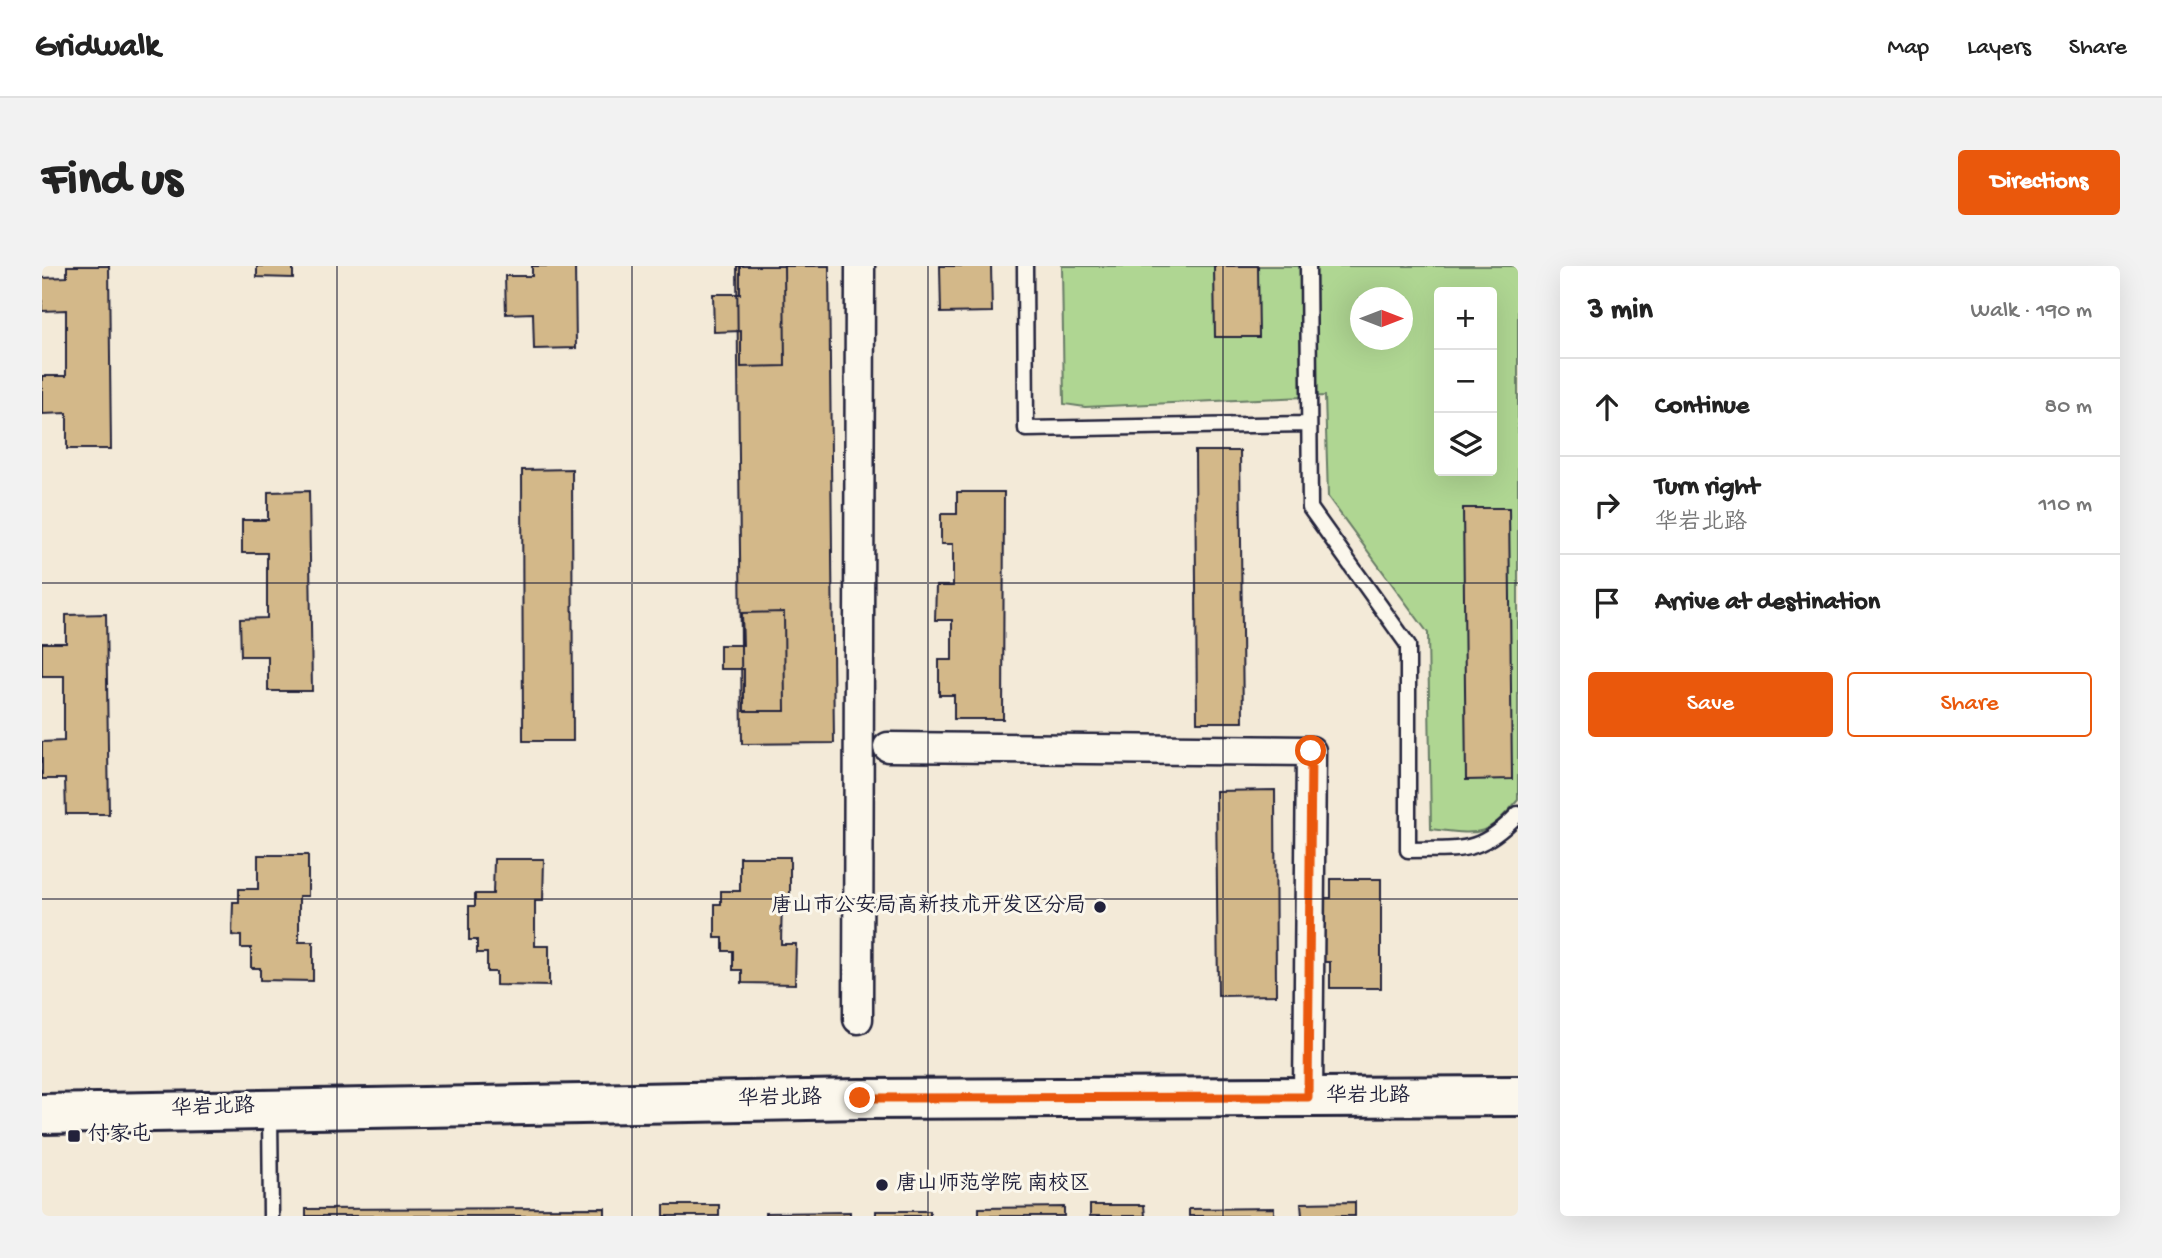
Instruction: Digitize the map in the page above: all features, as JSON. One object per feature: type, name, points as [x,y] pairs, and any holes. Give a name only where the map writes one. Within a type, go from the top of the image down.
[{"type":"street","points":[[858,1019],[860,266]]},
{"type":"street","points":[[888,747],[1311,751],[1308,1097]]},
{"type":"street","name":"华岩北路","points":[[42,1114],[860,1098],[1518,1096]]},
{"type":"lane","points":[[1025,266],[1026,429],[1308,424]]},
{"type":"lane","points":[[1308,266],[1310,508],[1408,645],[1408,850],[1469,849],[1497,836],[1518,814]]},
{"type":"lane","points":[[270,1108],[271,1216]]},
{"type":"green space","points":[[1062,266],[1518,266],[1518,800],[1507,812],[1480,831],[1431,829],[1428,633],[1328,497],[1325,396],[1085,407],[1064,404]]},
{"type":"building","points":[[67,266],[109,266],[111,449],[67,449],[67,413],[42,414],[42,376],[66,376],[66,310],[42,311],[42,278],[67,277]]},
{"type":"building","points":[[257,266],[293,266],[293,278],[257,277]]},
{"type":"building","points":[[532,266],[575,266],[576,348],[534,349],[533,313],[506,314],[505,276],[532,276]]},
{"type":"building","points":[[737,266],[829,266],[834,743],[742,744]]},
{"type":"building","points":[[740,266],[784,266],[785,366],[741,367],[741,331],[714,332],[713,294],[740,294]]},
{"type":"building","points":[[940,266],[991,266],[992,312],[941,313]]},
{"type":"building","points":[[1214,266],[1258,266],[1259,337],[1215,337]]},
{"type":"building","points":[[1195,451],[1240,451],[1243,722],[1197,722]]},
{"type":"building","points":[[572,469],[573,741],[523,741],[522,470]]},
{"type":"building","points":[[309,491],[312,691],[268,691],[268,656],[241,656],[240,619],[267,618],[267,553],[242,553],[242,520],[268,520],[268,492]]},
{"type":"building","points":[[957,492],[1004,492],[1003,719],[954,719],[954,695],[939,695],[939,660],[952,660],[952,620],[935,620],[936,586],[953,586],[953,544],[941,544],[941,514],[957,514]]},
{"type":"building","points":[[1463,508],[1509,508],[1512,779],[1466,780]]},
{"type":"building","points":[[784,612],[785,711],[744,711],[744,669],[720,669],[720,645],[743,645],[742,613]]},
{"type":"building","points":[[106,614],[109,814],[66,814],[65,779],[42,779],[42,742],[64,741],[64,676],[42,676],[42,643],[66,643],[66,615]]},
{"type":"building","points":[[1275,790],[1276,995],[1218,996],[1216,791]]},
{"type":"building","points":[[258,855],[308,855],[308,896],[299,896],[299,942],[313,942],[313,981],[260,980],[260,968],[251,968],[251,948],[241,948],[241,936],[232,935],[233,902],[239,902],[239,889],[258,889]]},
{"type":"building","points":[[740,857],[790,857],[790,898],[782,898],[781,944],[796,944],[795,984],[742,983],[742,970],[733,970],[733,951],[723,951],[723,938],[715,938],[715,904],[721,904],[721,891],[740,891]]},
{"type":"building","points":[[494,859],[544,859],[543,901],[535,901],[535,946],[549,946],[549,986],[496,985],[496,972],[487,972],[487,953],[477,953],[477,940],[469,940],[469,906],[475,906],[475,894],[493,894]]},
{"type":"building","points":[[1331,879],[1381,879],[1381,988],[1330,988],[1330,962],[1319,962],[1319,898],[1331,898]]},
{"type":"building","points":[[1355,1202],[1355,1216],[1302,1216],[1301,1203]]},
{"type":"building","points":[[664,1205],[719,1205],[719,1216],[664,1216]]},
{"type":"building","points":[[1090,1205],[1144,1205],[1145,1216],[1090,1216]]},
{"type":"building","points":[[1064,1207],[1064,1216],[979,1216],[979,1208]]},
{"type":"building","points":[[605,1208],[605,1216],[306,1216],[306,1209]]},
{"type":"building","points":[[1274,1208],[1274,1216],[1189,1216],[1189,1209]]},
{"type":"building","points":[[876,1211],[930,1211],[930,1216],[876,1216]]},
{"type":"building","points":[[850,1212],[850,1216],[765,1216],[765,1213]]},
{"type":"place","name":"唐山市公安局高新技术开发区分局","points":[[1100,907]]},
{"type":"place","name":"付家屯","points":[[74,1136]]},
{"type":"place","name":"唐山师范学院 南校区","points":[[882,1185]]},
{"type":"route","points":[[860,1098],[1308,1097],[1311,751]]}]
